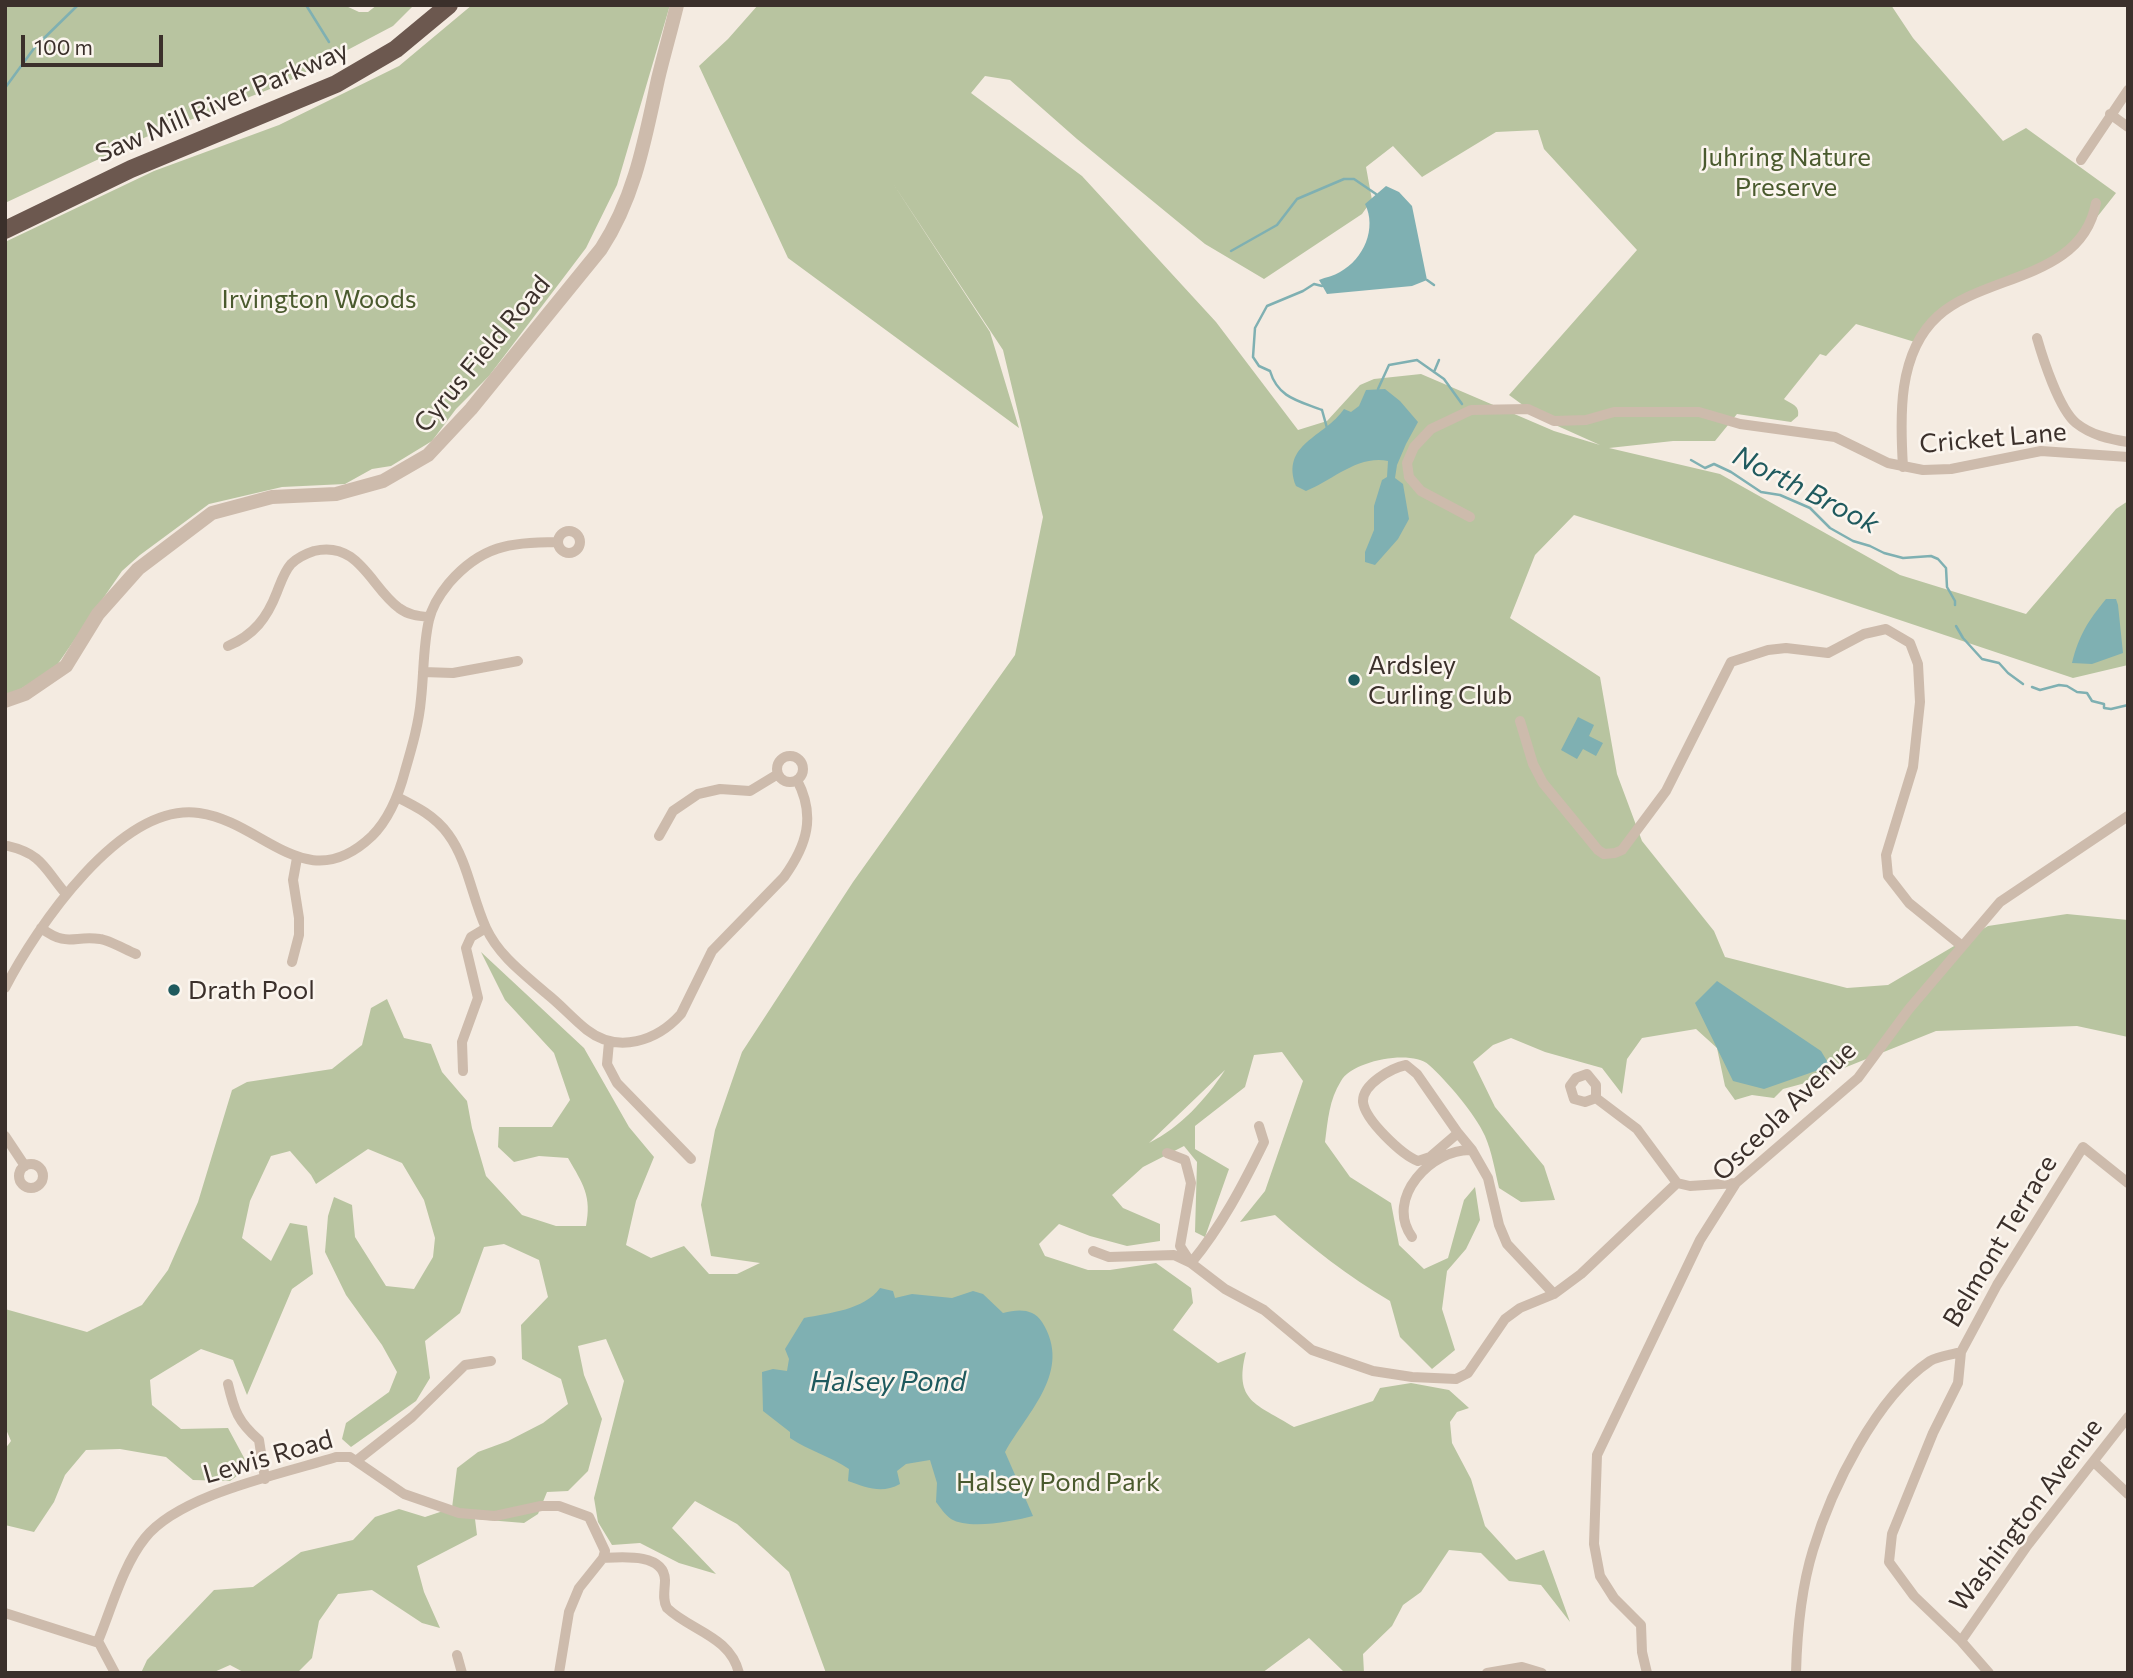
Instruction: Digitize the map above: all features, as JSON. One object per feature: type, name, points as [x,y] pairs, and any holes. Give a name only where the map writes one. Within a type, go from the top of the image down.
[{"type":"highway","name":"Saw Mill River Parkway","points":[[5,217],[136,155],[332,74],[390,39],[431,5]]},
{"type":"highway","name":"Saw Mill River Parkway","points":[[5,230],[131,169],[336,84],[396,49],[449,5]]},
{"type":"street","name":"Cyrus Field Road","points":[[5,701],[25,694],[66,666],[98,614],[138,569],[212,513],[272,497],[336,494],[383,481],[428,456],[471,409],[616,227],[643,152],[677,5]]},
{"type":"street","points":[[2081,160],[2128,90]]},
{"type":"street","points":[[2110,114],[2128,127]]},
{"type":"street","points":[[1903,467],[1903,400],[1916,348],[1925,331],[1937,316],[1953,305],[2053,261],[2073,244],[2088,226],[2096,203]]},
{"type":"street","points":[[2037,338],[2048,371],[2070,416],[2077,424],[2098,435],[2128,442]]},
{"type":"street","name":"Cricket Lane","points":[[1470,517],[1421,491],[1409,477],[1407,463],[1414,447],[1431,429],[1471,410],[1528,409],[1554,421],[1586,420],[1614,412],[1699,412],[1741,424],[1835,437],[1888,463],[1923,470],[1951,468],[2041,451],[2128,457]]},
{"type":"street","points":[[5,988],[19,961],[66,894],[113,846],[145,824],[165,815],[198,813],[216,817],[297,858],[309,861],[330,860],[354,850],[379,828],[397,797],[417,726],[429,617],[441,593],[459,572],[479,556],[512,544],[558,542]]},
{"type":"street","points":[[228,646],[247,637],[265,619],[289,566],[305,554],[320,550],[340,552],[350,558],[366,569],[396,606],[412,615],[429,617]]},
{"type":"street","points":[[1520,721],[1533,764],[1543,783],[1598,850],[1604,854],[1615,853],[1622,850],[1666,791],[1731,662],[1768,650],[1786,648],[1828,653],[1864,634],[1886,629],[1910,643],[1918,664],[1920,702],[1913,767],[1886,855],[1888,876],[1909,903],[1962,946]]},
{"type":"street","points":[[422,672],[453,673],[518,661]]},
{"type":"street","points":[[659,836],[673,811],[698,794],[720,789],[750,791],[778,774],[783,759],[793,757],[803,768],[797,780],[785,781],[778,774]]},
{"type":"street","points":[[397,797],[431,816],[448,833],[486,928],[500,951],[516,967],[587,1030],[609,1042],[643,1041],[664,1030],[681,1014],[712,951],[784,877],[799,853],[808,817],[807,800],[797,780]]},
{"type":"street","name":"Osceola Avenue","points":[[1647,1673],[1642,1652],[1641,1625],[1614,1598],[1600,1576],[1594,1544],[1597,1455],[1700,1240],[1736,1183],[1858,1078],[1909,1009],[2000,902],[2128,816]]},
{"type":"street","points":[[8,846],[30,853],[43,863],[66,894]]},
{"type":"street","points":[[292,962],[299,934],[293,880],[297,858]]},
{"type":"street","points":[[463,1071],[462,1042],[478,998],[466,948],[471,937],[486,928]]},
{"type":"street","points":[[41,929],[66,941],[103,939],[136,954]]},
{"type":"street","points":[[609,1042],[607,1064],[617,1083],[691,1159]]},
{"type":"street","points":[[1458,1133],[1430,1157],[1418,1161],[1408,1157],[1383,1134],[1365,1108],[1363,1102],[1366,1091],[1391,1070],[1406,1065],[1417,1074],[1472,1150],[1488,1178],[1499,1226],[1507,1244],[1554,1294]]},
{"type":"street","points":[[1596,1098],[1637,1129],[1677,1183],[1690,1186],[1736,1183]]},
{"type":"street","points":[[1191,1263],[1210,1238],[1264,1142],[1259,1126]]},
{"type":"street","points":[[5,1136],[25,1166]]},
{"type":"street","name":"Belmont Terrace","points":[[1961,1641],[1915,1598],[1889,1562],[1892,1534],[1933,1433],[1958,1383],[1961,1352],[1997,1285],[2083,1147],[2128,1183]]},
{"type":"street","points":[[1412,1237],[1405,1227],[1404,1212],[1408,1191],[1416,1178],[1440,1158],[1459,1149],[1472,1150]]},
{"type":"street","points":[[1167,1153],[1185,1160],[1192,1183],[1180,1246],[1191,1263]]},
{"type":"street","points":[[1093,1251],[1109,1257],[1174,1255],[1191,1263],[1225,1289],[1264,1310],[1312,1350],[1373,1371],[1412,1377],[1456,1379],[1468,1373],[1504,1319],[1520,1308],[1554,1294],[1581,1274],[1677,1183]]},
{"type":"street","points":[[1796,1673],[1801,1612],[1812,1551],[1839,1484],[1871,1424],[1898,1390],[1931,1360],[1961,1352]]},
{"type":"street","points":[[356,1461],[412,1417],[466,1365],[491,1361]]},
{"type":"street","points":[[228,1384],[238,1417],[244,1427],[259,1440],[265,1479]]},
{"type":"street","name":"Washington Avenue","points":[[1961,1641],[2027,1546],[2128,1417]]},
{"type":"street","name":"Lewis Road","points":[[99,1643],[133,1556],[146,1537],[174,1512],[200,1499],[336,1457],[350,1457],[404,1494],[459,1513],[495,1516],[541,1506],[559,1506],[589,1517],[604,1551],[603,1558]]},
{"type":"street","points":[[2094,1462],[2128,1494]]},
{"type":"street","points":[[559,1673],[569,1612],[579,1588],[603,1558],[631,1557],[661,1567],[665,1577],[664,1602],[667,1608],[721,1643],[736,1660],[739,1673]]},
{"type":"street","points":[[5,1613],[99,1643],[115,1673]]},
{"type":"street","points":[[1961,1641],[1989,1673]]},
{"type":"street","points":[[457,1655],[461,1673]]},
{"type":"street","points":[[1487,1673],[1522,1667],[1542,1673]]},
{"type":"green space","points":[[5,5],[344,5],[359,12],[368,12],[377,5],[414,5],[393,26],[283,84],[146,137],[5,203]]},
{"type":"green space","name":"Irvington Woods","points":[[472,5],[670,5],[617,185],[586,248],[489,376],[456,409],[432,441],[391,466],[372,469],[345,484],[282,487],[209,504],[122,571],[55,668],[5,696],[5,242],[154,171],[279,125],[399,66]]},
{"type":"green space","points":[[758,5],[1891,5],[1913,38],[2003,141],[2026,128],[2116,193],[2079,240],[2064,254],[1953,305],[1918,343],[1856,324],[1826,356],[1820,354],[1784,399],[1798,409],[1798,416],[1791,422],[1737,414],[1715,441],[1673,441],[1609,448],[1720,474],[1900,575],[2026,614],[2116,509],[2128,501],[2128,665],[2073,678],[1574,515],[1535,555],[1510,618],[1600,677],[1617,774],[1642,841],[1714,931],[1725,957],[1847,988],[1888,985],[1988,926],[2067,914],[2128,920],[2128,1037],[2077,1026],[1936,1031],[1809,1082],[1783,1089],[1774,1098],[1752,1095],[1735,1100],[1725,1086],[1717,1048],[1696,1029],[1642,1038],[1627,1059],[1622,1094],[1602,1068],[1545,1052],[1511,1038],[1493,1045],[1473,1062],[1495,1107],[1544,1166],[1555,1200],[1521,1202],[1499,1188],[1490,1148],[1481,1128],[1460,1098],[1429,1065],[1421,1060],[1396,1058],[1357,1068],[1341,1081],[1334,1095],[1325,1142],[1350,1177],[1391,1203],[1399,1245],[1424,1269],[1448,1258],[1464,1200],[1475,1187],[1480,1220],[1466,1249],[1447,1271],[1442,1309],[1455,1350],[1432,1369],[1400,1337],[1390,1301],[1330,1261],[1275,1215],[1240,1222],[1265,1191],[1303,1081],[1282,1052],[1254,1055],[1245,1087],[1195,1126],[1195,1149],[1229,1169],[1205,1237],[1195,1232],[1197,1162],[1184,1146],[1143,1167],[1112,1195],[1123,1208],[1160,1224],[1160,1241],[1127,1246],[1059,1224],[1039,1244],[1045,1256],[1088,1270],[1110,1270],[1156,1263],[1191,1288],[1193,1303],[1173,1330],[1218,1363],[1246,1352],[1243,1382],[1251,1400],[1294,1427],[1373,1401],[1380,1388],[1411,1383],[1449,1390],[1469,1408],[1457,1412],[1450,1422],[1452,1443],[1471,1479],[1485,1526],[1516,1560],[1544,1550],[1570,1622],[1541,1585],[1509,1581],[1481,1553],[1449,1550],[1421,1592],[1403,1605],[1392,1626],[1363,1654],[1364,1673],[1345,1673],[1309,1638],[1262,1673],[826,1673],[789,1572],[737,1524],[695,1501],[672,1528],[716,1574],[679,1563],[640,1543],[612,1545],[598,1522],[594,1498],[624,1381],[606,1339],[578,1346],[584,1375],[602,1419],[588,1471],[568,1491],[547,1492],[538,1514],[524,1523],[475,1519],[477,1535],[417,1566],[424,1592],[440,1628],[422,1623],[372,1590],[338,1594],[319,1621],[312,1658],[297,1673],[245,1673],[230,1665],[212,1673],[141,1673],[147,1660],[214,1590],[253,1587],[301,1552],[353,1540],[375,1517],[399,1509],[425,1517],[452,1508],[457,1468],[478,1452],[508,1441],[543,1423],[568,1404],[561,1379],[522,1359],[521,1325],[548,1297],[539,1260],[504,1244],[484,1247],[460,1313],[425,1341],[430,1378],[416,1401],[351,1447],[342,1439],[346,1423],[389,1392],[397,1372],[382,1345],[346,1295],[325,1252],[328,1216],[334,1197],[352,1205],[355,1237],[386,1286],[414,1289],[433,1257],[435,1238],[424,1200],[402,1163],[368,1149],[316,1184],[290,1151],[271,1156],[250,1201],[242,1238],[271,1261],[290,1223],[307,1226],[313,1274],[292,1289],[247,1395],[233,1360],[201,1349],[150,1380],[152,1405],[181,1429],[228,1428],[249,1467],[230,1481],[193,1480],[166,1457],[120,1449],[86,1450],[65,1475],[54,1502],[34,1532],[5,1525],[5,1449],[11,1441],[5,1427],[5,1309],[87,1332],[142,1305],[168,1270],[198,1202],[232,1090],[247,1082],[332,1069],[362,1045],[371,1008],[387,999],[404,1038],[431,1044],[442,1072],[467,1101],[486,1176],[522,1215],[556,1226],[586,1226],[588,1206],[585,1190],[568,1158],[539,1156],[514,1162],[498,1147],[499,1127],[552,1127],[570,1100],[554,1053],[505,1000],[481,952],[584,1048],[629,1127],[654,1157],[636,1201],[626,1245],[651,1258],[684,1246],[709,1274],[737,1274],[760,1263],[711,1256],[701,1205],[715,1130],[742,1052],[853,882],[1015,655],[1043,517],[1003,350],[892,182],[990,332],[1019,428],[788,258],[699,66]],"holes":[[[985,76],[1010,80],[1205,244],[1264,279],[1362,214],[1372,200],[1366,167],[1393,146],[1422,177],[1496,132],[1538,130],[1544,149],[1637,250],[1509,395],[1542,419],[1600,445],[1554,431],[1421,374],[1374,379],[1360,385],[1327,421],[1298,430],[1216,322],[1082,176],[971,93]],[[1225,1070],[1192,1111],[1172,1129],[1149,1143]]]},
{"type":"water","points":[[1386,186],[1399,192],[1412,206],[1427,280],[1412,286],[1327,294],[1319,280],[1338,273],[1362,251],[1370,223],[1365,204]]},
{"type":"water","points":[[1385,389],[1400,401],[1418,422],[1397,465],[1395,478],[1403,484],[1409,519],[1398,539],[1375,565],[1365,562],[1365,552],[1374,530],[1374,506],[1382,480],[1387,477],[1388,461],[1377,460],[1355,465],[1306,491],[1296,486],[1293,472],[1294,460],[1307,442],[1336,419],[1344,409],[1351,412],[1359,406],[1366,390]]},
{"type":"water","points":[[2106,599],[2116,599],[2118,605],[2123,653],[2092,664],[2072,663],[2085,629]]},
{"type":"water","points":[[1578,717],[1594,725],[1589,736],[1603,743],[1596,756],[1583,749],[1577,759],[1561,750]]},
{"type":"water","points":[[1717,981],[1821,1051],[1830,1066],[1764,1089],[1733,1081],[1695,1003]]},
{"type":"water","name":"Halsey Pond","points":[[880,1288],[893,1291],[895,1298],[912,1294],[952,1298],[973,1291],[983,1294],[1003,1313],[1025,1311],[1034,1314],[1042,1322],[1050,1340],[1053,1357],[1050,1374],[1035,1406],[1005,1452],[1033,1516],[980,1524],[951,1519],[936,1502],[937,1483],[930,1460],[906,1464],[897,1471],[900,1484],[887,1489],[868,1488],[848,1481],[849,1469],[790,1438],[790,1432],[763,1411],[762,1372],[773,1369],[787,1371],[789,1359],[785,1349],[804,1318],[856,1306]]},
{"type":"waterway","points":[[5,88],[35,47],[78,5]]},
{"type":"waterway","points":[[306,5],[329,42]]},
{"type":"waterway","points":[[1231,251],[1277,225],[1297,199],[1344,179],[1354,179],[1376,194]]},
{"type":"waterway","name":"North Brook","points":[[1427,280],[1434,285]]},
{"type":"waterway","name":"North Brook","points":[[1322,286],[1314,284],[1267,306],[1255,328],[1253,357],[1259,366],[1270,371],[1284,393],[1322,410],[1327,428]]},
{"type":"waterway","name":"North Brook","points":[[1378,389],[1389,365],[1417,360],[1444,379],[1462,404]]},
{"type":"waterway","name":"North Brook","points":[[1434,372],[1439,360]]},
{"type":"waterway","name":"North Brook","points":[[1691,460],[1705,468],[1714,464],[1761,492],[1780,495],[1810,508],[1830,528],[1853,541],[1903,558],[1931,556],[1938,559],[1946,568],[1947,587],[1955,605]]},
{"type":"waterway","name":"North Brook","points":[[1956,626],[1982,659],[1999,663],[2023,684]]},
{"type":"waterway","name":"North Brook","points":[[2032,687],[2040,690],[2059,685],[2067,686],[2077,692],[2087,693],[2092,701],[2104,704],[2104,708],[2128,705]]},
{"type":"place","name":"Ardsley Curling Club","points":[[1354,680]]},
{"type":"place","name":"Drath Pool","points":[[174,990]]},
{"type":"park label","name":"Juhring Nature Preserve","points":[[1786,172]]},
{"type":"park label","name":"Halsey Pond Park","points":[[1058,1482]]}]
